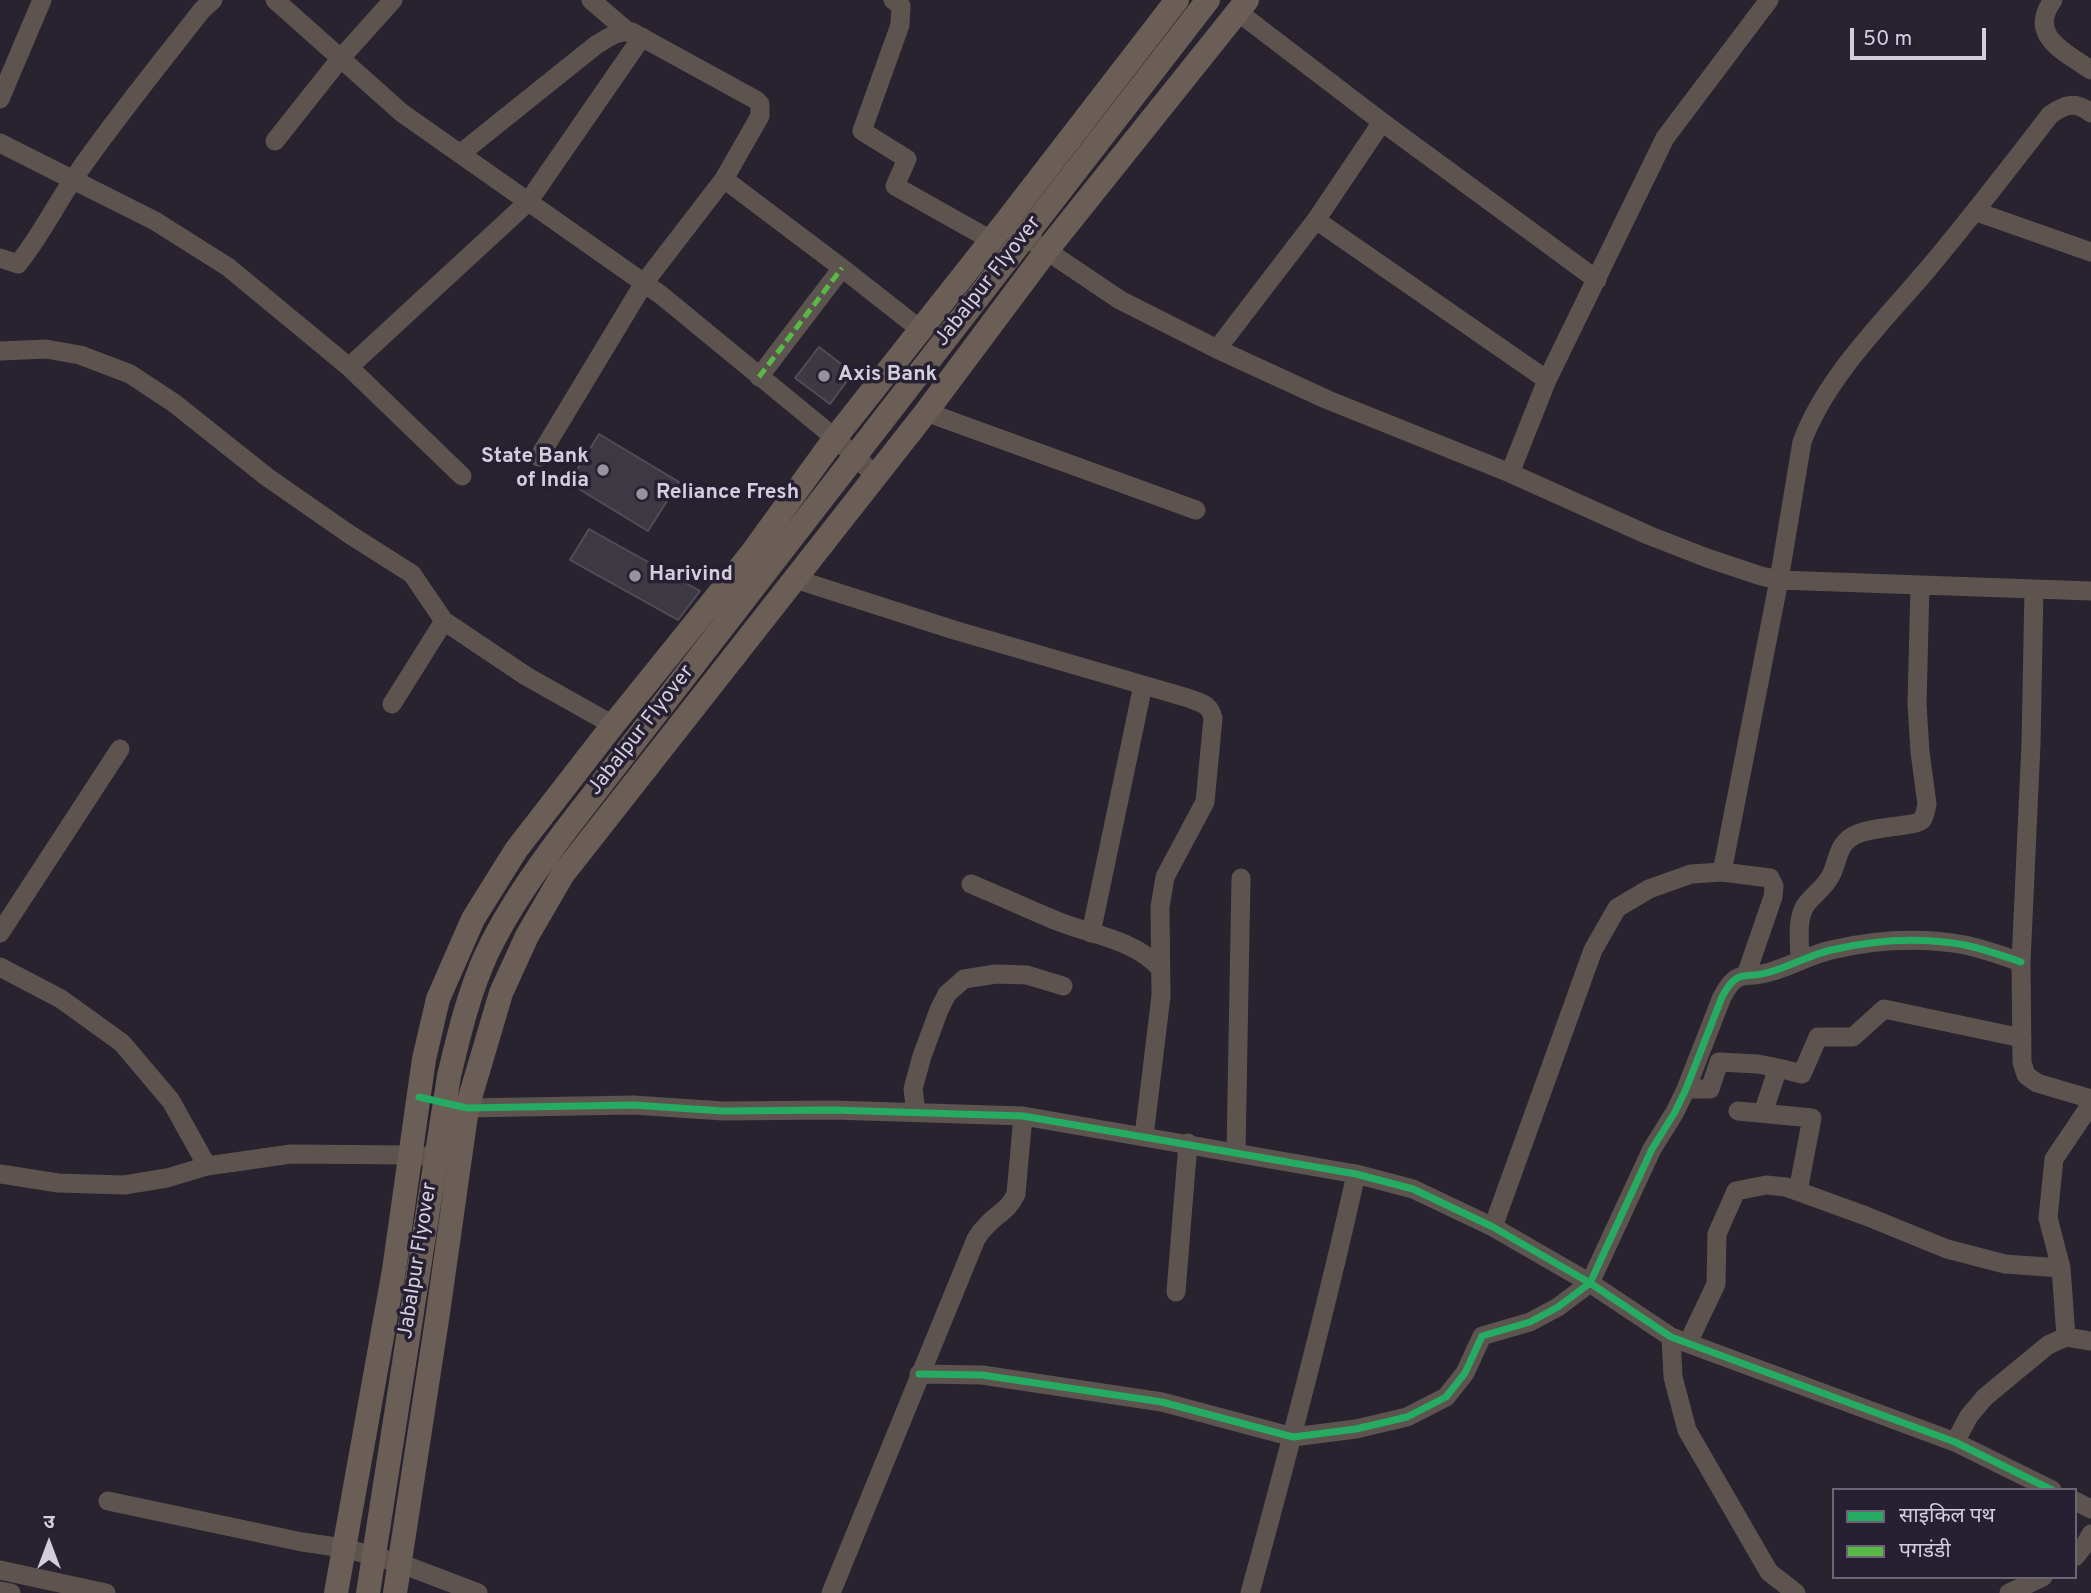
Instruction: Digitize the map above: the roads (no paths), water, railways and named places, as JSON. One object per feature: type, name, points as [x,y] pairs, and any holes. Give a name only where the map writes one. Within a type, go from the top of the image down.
[{"type":"main road","points":[[336,1593],[394,1270],[424,1059],[438,999],[473,919],[516,850],[751,554],[835,439],[1177,0]]},
{"type":"main road","name":"Jabalpur Flyover","points":[[368,1593],[449,1076],[465,1011],[487,954],[522,889],[565,831],[1208,0]]},
{"type":"main road","points":[[395,1593],[467,1108],[501,993],[527,936],[563,874],[926,412],[1047,250],[1242,6]]},
{"type":"street","points":[[0,99],[42,0]]},
{"type":"street","points":[[0,258],[18,264],[33,246],[73,179],[119,116],[194,20],[214,0]]},
{"type":"street","points":[[275,0],[402,113],[644,283],[835,439],[876,476]]},
{"type":"street","points":[[275,141],[340,59],[393,0]]},
{"type":"street","points":[[539,457],[644,283],[724,179],[760,117],[760,104],[756,100],[634,34],[591,0]]},
{"type":"street","points":[[893,0],[901,6],[900,25],[862,131],[906,159],[895,186],[998,232],[1047,250],[1120,300],[1217,349],[1328,400],[1510,473],[1648,535],[1761,576],[1779,580],[2091,592]]},
{"type":"street","points":[[1510,473],[1547,380],[1665,138],[1769,0]]},
{"type":"street","points":[[2053,0],[2045,11],[2043,22],[2046,33],[2052,43],[2091,70]]},
{"type":"street","points":[[1242,6],[1382,122],[1597,280]]},
{"type":"street","points":[[460,154],[596,45],[616,33],[634,34]]},
{"type":"street","points":[[349,367],[528,202],[634,34]]},
{"type":"street","points":[[1722,872],[1779,580],[1802,442],[1810,422],[1832,382],[1977,212],[2050,115],[2070,104],[2082,106],[2091,113]]},
{"type":"street","points":[[1217,349],[1316,220],[1382,122]]},
{"type":"street","points":[[0,143],[155,221],[228,267],[349,367],[462,476]]},
{"type":"street","points":[[724,179],[921,330]]},
{"type":"street","points":[[1977,212],[2091,252]]},
{"type":"street","points":[[1316,220],[1547,380]]},
{"type":"street","points":[[759,377],[842,268]]},
{"type":"street","points":[[0,351],[46,349],[80,355],[130,374],[174,403],[267,477],[348,534],[412,574],[444,621],[526,676],[613,725]]},
{"type":"street","points":[[926,412],[1196,510]]},
{"type":"street","points":[[795,579],[954,630],[1143,685],[1203,704],[1210,709],[1213,718],[1205,803],[1165,877],[1160,907],[1161,996],[1144,1136]]},
{"type":"street","points":[[1800,961],[1800,923],[1804,908],[1829,880],[1843,843],[1856,834],[1887,826],[1915,824],[1921,821],[1926,813],[1917,704],[1920,585]]},
{"type":"street","points":[[2034,589],[2031,744],[2021,962],[2022,1062],[2026,1075],[2037,1083],[2091,1099]]},
{"type":"street","points":[[392,704],[444,621]]},
{"type":"street","points":[[1091,933],[1143,685]]},
{"type":"street","points":[[0,933],[120,749]]},
{"type":"street","points":[[1493,1227],[1593,950],[1617,908],[1649,888],[1691,874],[1722,872],[1770,878],[1773,897],[1746,975]]},
{"type":"street","points":[[1236,1152],[1241,878]]},
{"type":"street","points":[[971,884],[1058,921],[1119,941],[1139,950],[1160,968]]},
{"type":"street","points":[[919,1374],[982,1375],[1162,1402],[1293,1437],[1356,1430],[1407,1417],[1446,1397],[1465,1373],[1482,1336],[1530,1322],[1558,1307],[1590,1283],[1651,1149],[1686,1089],[1728,985],[1737,977],[1773,972],[1829,950],[1878,942],[1926,940],[1966,945],[2021,962]]},
{"type":"street","points":[[0,967],[61,999],[122,1043],[171,1101],[207,1166]]},
{"type":"street","points":[[916,1112],[913,1089],[922,1056],[947,994],[964,979],[996,974],[1027,975],[1063,986]]},
{"type":"street","points":[[1686,1089],[1710,1089],[1719,1062],[1758,1064],[1802,1074],[1818,1037],[1853,1037],[1884,1009],[2022,1038]]},
{"type":"street","points":[[1763,1113],[1778,1068]]},
{"type":"street","points":[[418,1097],[467,1108],[633,1105],[723,1111],[833,1110],[1023,1116],[1356,1174],[1413,1189],[1493,1227],[1590,1283],[1680,1340],[1955,1442],[2048,1488]]},
{"type":"street","points":[[2066,1337],[2061,1268],[2048,1218],[2054,1159],[2091,1104]]},
{"type":"street","points":[[1738,1111],[1812,1118],[1798,1191]]},
{"type":"street","points":[[831,1593],[976,1239],[989,1223],[1005,1212],[1016,1194],[1023,1116]]},
{"type":"street","points":[[1176,1292],[1188,1143]]},
{"type":"street","points":[[0,1174],[58,1184],[124,1185],[167,1178],[207,1166],[291,1154],[460,1158]]},
{"type":"street","points":[[1250,1593],[1293,1437],[1356,1174]]},
{"type":"street","points":[[1796,1593],[1769,1572],[1688,1430],[1673,1377],[1680,1340],[1716,1284],[1717,1234],[1736,1191],[1766,1185],[1786,1187],[1947,1249],[2005,1264],[2061,1268]]},
{"type":"street","points":[[1955,1442],[1969,1416],[1985,1397],[2048,1345],[2066,1337],[2091,1341]]},
{"type":"street","points":[[108,1501],[302,1542],[344,1548],[399,1563],[478,1593]]},
{"type":"street","points":[[2077,1554],[2091,1534]]},
{"type":"street","points":[[0,1570],[106,1593]]},
{"type":"street","points":[[2009,1593],[2039,1579]]},
{"type":"street","points":[[0,1591],[11,1593]]},
{"type":"place","name":"Axis Bank","points":[[824,376]]},
{"type":"place","name":"State Bank of India","points":[[603,470]]},
{"type":"place","name":"Reliance Fresh","points":[[642,494]]},
{"type":"place","name":"Harivind","points":[[635,576]]}]
